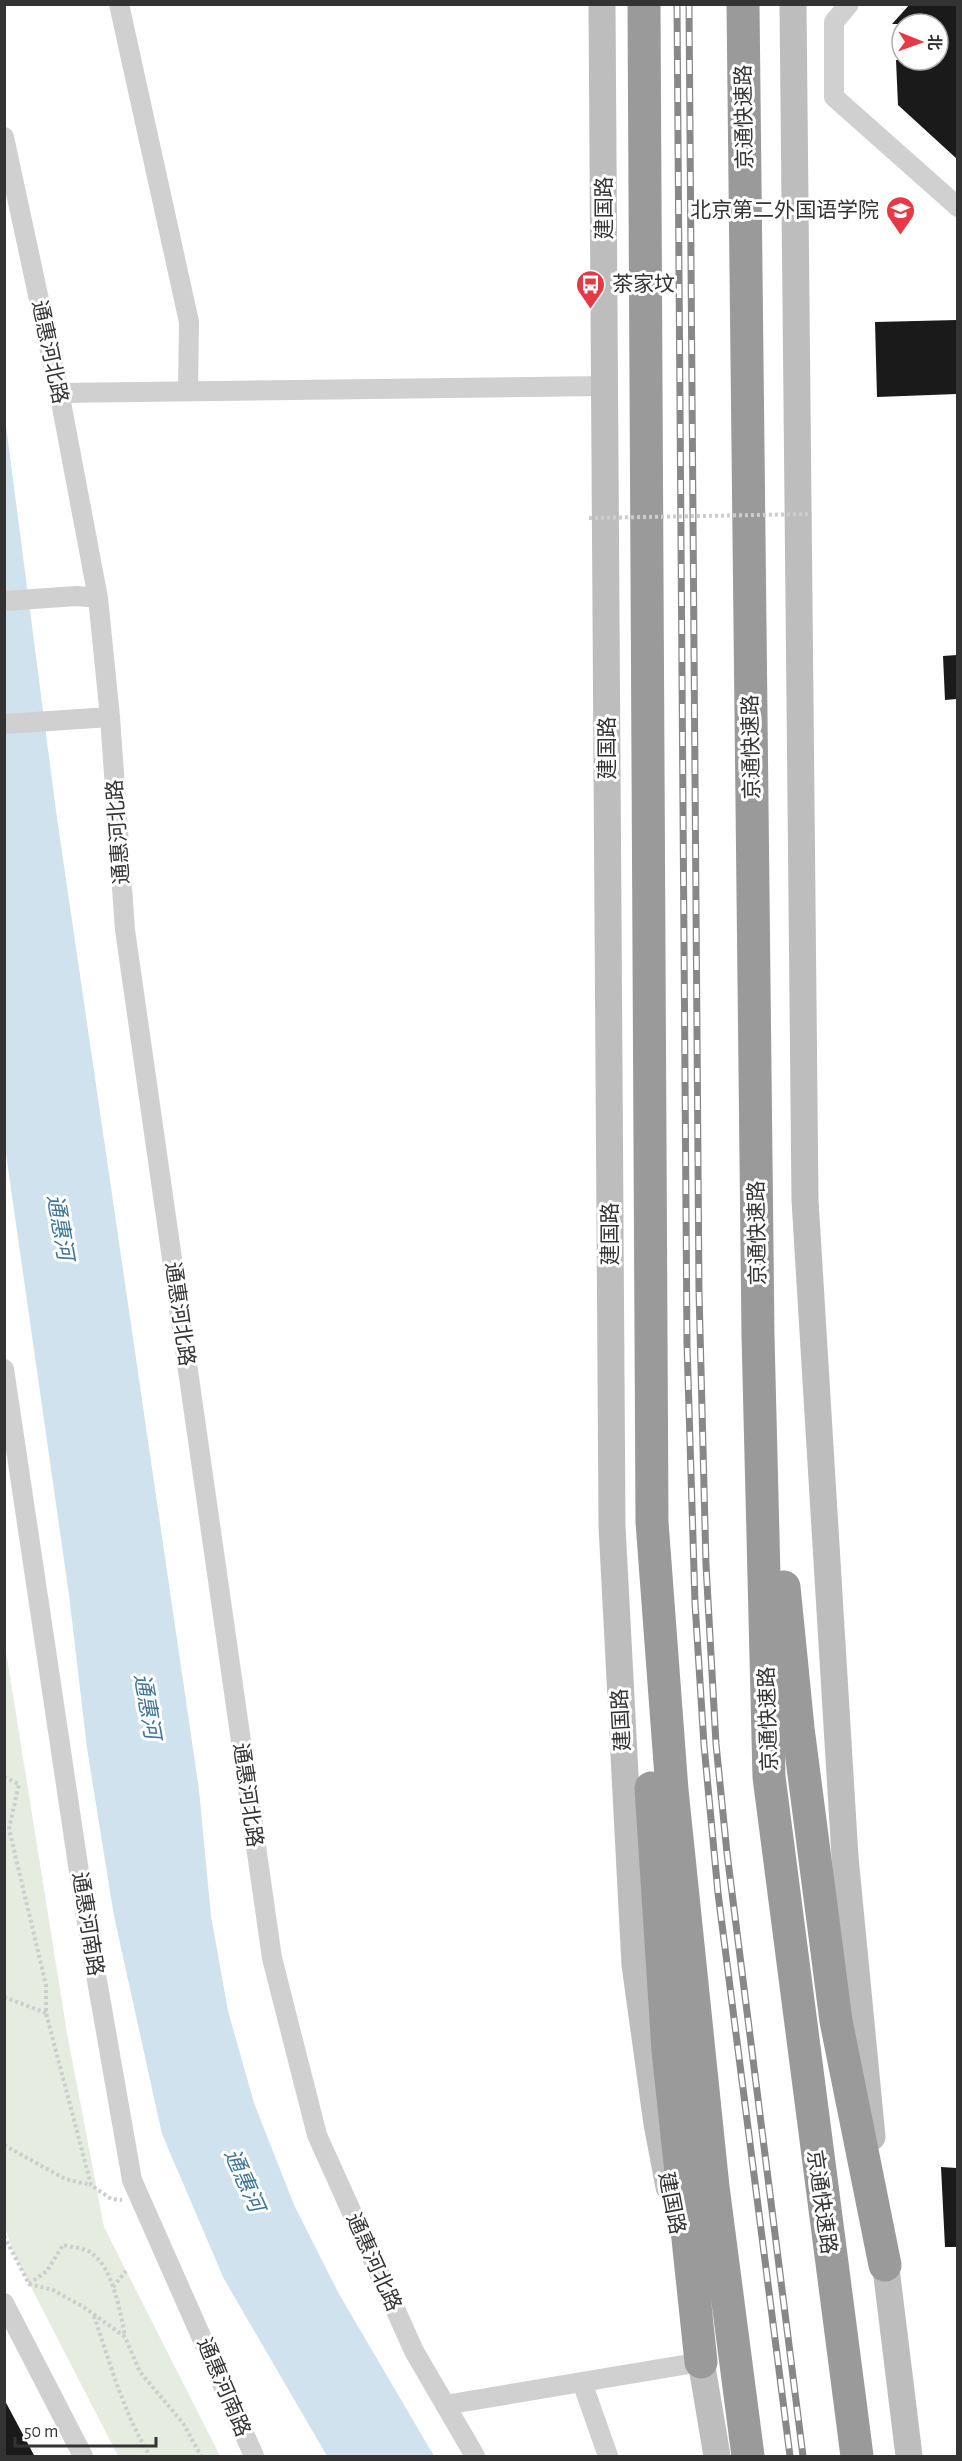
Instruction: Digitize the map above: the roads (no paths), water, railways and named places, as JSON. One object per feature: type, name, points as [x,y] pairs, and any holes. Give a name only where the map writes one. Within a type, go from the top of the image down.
[{"type":"highway","points":[[644,4],[652,1522],[649,1766],[668,2049],[701,2362]]},
{"type":"highway","name":"京通快速路","points":[[743,4],[758,1336],[769,1777],[857,2457]]},
{"type":"highway","points":[[758,1336],[798,1728],[835,2009],[885,2265]]},
{"type":"highway","points":[[652,1522],[672,1790],[708,2140],[748,2457]]},
{"type":"main road","name":"建国路","points":[[602,4],[612,1526],[622,1744],[635,1965],[657,2124],[717,2457]]},
{"type":"main road","points":[[793,4],[805,1200],[845,1857],[885,2265],[909,2457]]},
{"type":"street","points":[[118,4],[189,322],[188,391]]},
{"type":"street","points":[[849,4],[834,22],[834,97],[957,207]]},
{"type":"street","name":"通惠河北路","points":[[4,136],[59,393],[98,598],[110,717],[125,930],[272,1958],[317,2135],[414,2351],[475,2457]]},
{"type":"street","points":[[59,393],[605,386]]},
{"type":"street","points":[[4,601],[77,596],[98,598]]},
{"type":"street","points":[[4,724],[110,717]]},
{"type":"street","name":"通惠河南路","points":[[4,1369],[85,1912],[132,2180],[254,2457]]},
{"type":"street","points":[[4,2303],[83,2457]]},
{"type":"street","points":[[445,2405],[701,2362]]},
{"type":"street","points":[[582,2382],[608,2457]]},
{"type":"water","name":"通惠河","points":[[4,410],[56,811],[199,1790],[211,1916],[228,2011],[254,2103],[294,2205],[339,2294],[434,2456],[327,2456],[224,2279],[162,2134],[114,1916],[87,1748],[69,1595],[5,1147]]},
{"type":"railway","points":[[677,4],[687,1344],[695,1603],[704,1745],[718,1893],[790,2456]]},
{"type":"railway","points":[[689,4],[699,1291],[706,1565],[716,1744],[727,1853],[803,2456]]},
{"type":"place","name":"北京第二外国语学院","points":[[900,236]]},
{"type":"place","name":"茶家坟","points":[[591,310]]}]
